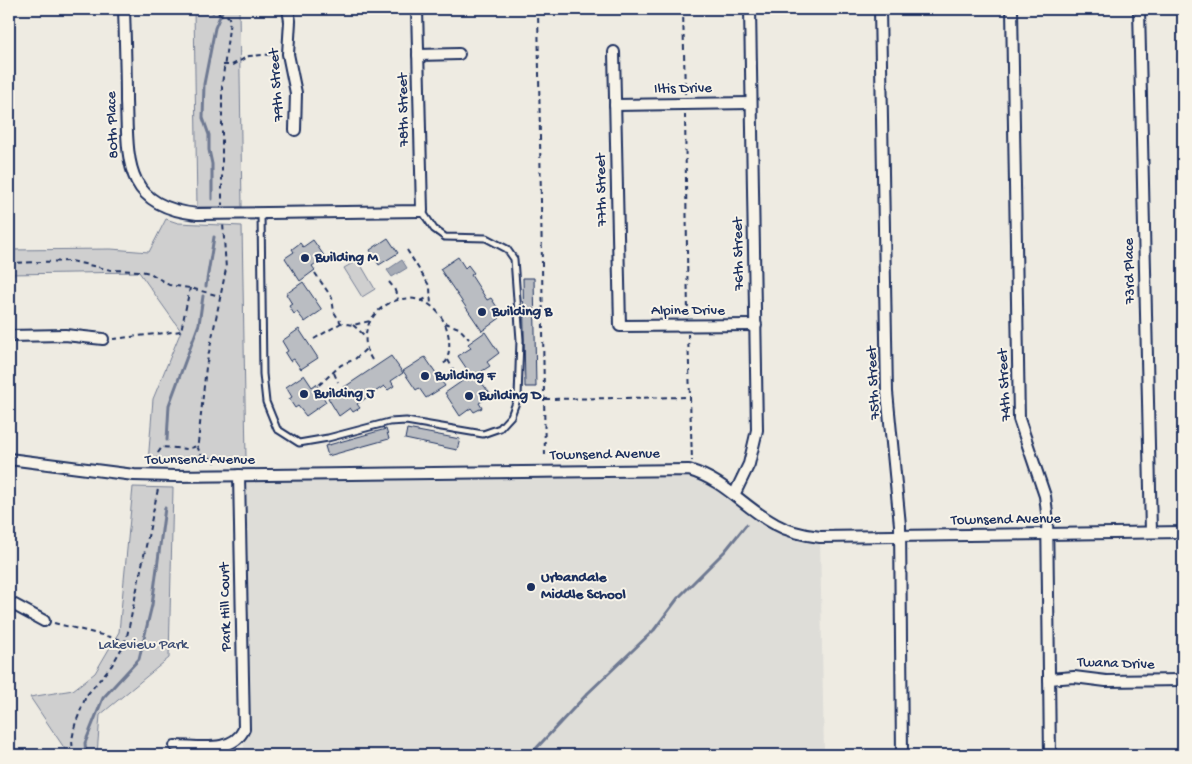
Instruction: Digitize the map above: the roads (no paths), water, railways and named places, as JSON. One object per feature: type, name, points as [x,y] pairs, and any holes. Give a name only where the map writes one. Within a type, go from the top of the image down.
[{"type":"street","name":"80th Place","points":[[124,9],[127,152],[135,179],[147,195],[163,207],[176,212],[222,213],[422,211]]},
{"type":"street","name":"79th Street","points":[[288,9],[290,21],[288,54],[296,93],[295,130]]},
{"type":"street","name":"78th Street","points":[[417,9],[422,211]]},
{"type":"street","name":"76th Street","points":[[735,494],[749,464],[757,430],[750,9]]},
{"type":"street","name":"75th Street","points":[[880,9],[888,392],[900,537],[902,755]]},
{"type":"street","name":"74th Street","points":[[1012,9],[1019,419],[1045,496],[1050,755]]},
{"type":"street","name":"73rd Place","points":[[1140,9],[1150,532]]},
{"type":"street","name":"77th Street","points":[[614,52],[620,326]]},
{"type":"street","points":[[418,55],[459,54]]},
{"type":"street","name":"Iltis Drive","points":[[615,105],[751,103]]},
{"type":"street","name":"Alpine Drive","points":[[620,326],[756,325]]},
{"type":"street","points":[[9,336],[65,335],[103,340]]},
{"type":"street","name":"Townsend Avenue","points":[[9,459],[134,475],[239,476],[649,469],[691,471],[702,474],[735,494],[762,517],[775,524],[800,534],[820,537],[1183,532]]},
{"type":"street","name":"Park Hill Court","points":[[175,746],[224,746],[233,743],[240,737],[244,729],[239,476]]},
{"type":"street","points":[[9,602],[44,621]]},
{"type":"street","name":"Twana Drive","points":[[1049,679],[1074,677],[1106,681],[1183,680]]},
{"type":"lane","points":[[261,212],[263,374],[266,402],[276,429],[299,443],[328,438],[389,422],[406,421],[483,434],[500,428],[511,416],[518,397],[520,340],[514,259],[507,249],[486,238],[445,237],[434,229],[422,211]]},
{"type":"waterway","points":[[212,199],[212,164],[209,150],[209,135],[203,118],[204,84],[215,28],[223,9]]},
{"type":"waterway","points":[[206,286],[214,237]]},
{"type":"waterway","points":[[167,440],[169,405],[199,324],[203,296]]},
{"type":"waterway","points":[[86,755],[85,743],[103,698],[139,659],[152,605],[165,508]]},
{"type":"waterway","points":[[530,755],[588,693],[654,630],[678,598],[725,551],[746,525]]},
{"type":"place","name":"Building M","points":[[305,258]]},
{"type":"place","name":"Building B","points":[[482,312]]},
{"type":"place","name":"Building F","points":[[425,376]]},
{"type":"place","name":"Building J","points":[[304,394]]},
{"type":"place","name":"Building D","points":[[469,396]]},
{"type":"place","name":"Urbandale Middle School","points":[[531,587]]},
{"type":"park label","name":"Lakeview Park","points":[[143,645]]}]
